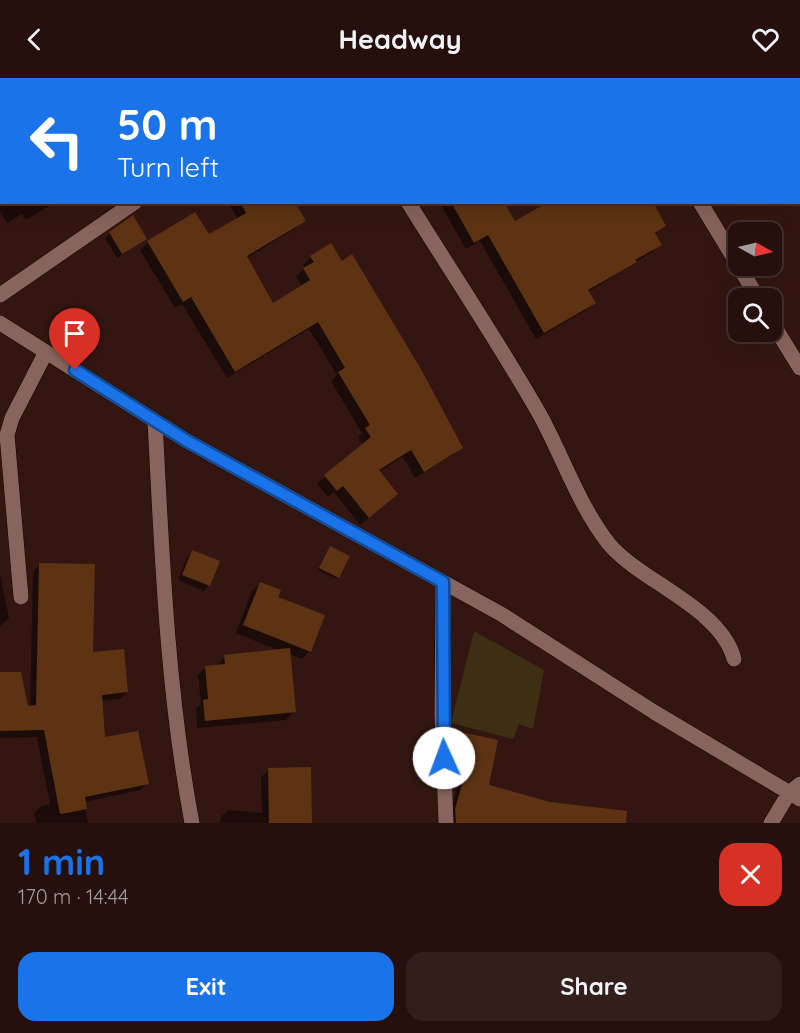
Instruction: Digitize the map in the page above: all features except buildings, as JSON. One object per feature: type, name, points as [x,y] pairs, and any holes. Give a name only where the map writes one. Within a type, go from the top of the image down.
[{"type":"street","points":[[0,296],[132,204]]},
{"type":"street","points":[[409,204],[529,396],[558,447],[593,521],[604,537],[627,562],[696,610],[728,644],[734,659]]},
{"type":"street","points":[[701,204],[752,288]]},
{"type":"street","points":[[0,323],[154,421],[501,614],[654,712],[796,792],[771,823]]},
{"type":"street","points":[[782,339],[800,368]]},
{"type":"street","points":[[21,597],[7,435],[12,418],[46,352]]},
{"type":"street","points":[[154,421],[173,687],[192,823]]},
{"type":"street","points":[[443,582],[442,714],[446,823]]},
{"type":"shaded area","points":[[474,631],[544,670],[533,729],[519,724],[513,739],[451,723]]},
{"type":"route","points":[[75,370],[187,441],[443,582],[444,758]]}]
